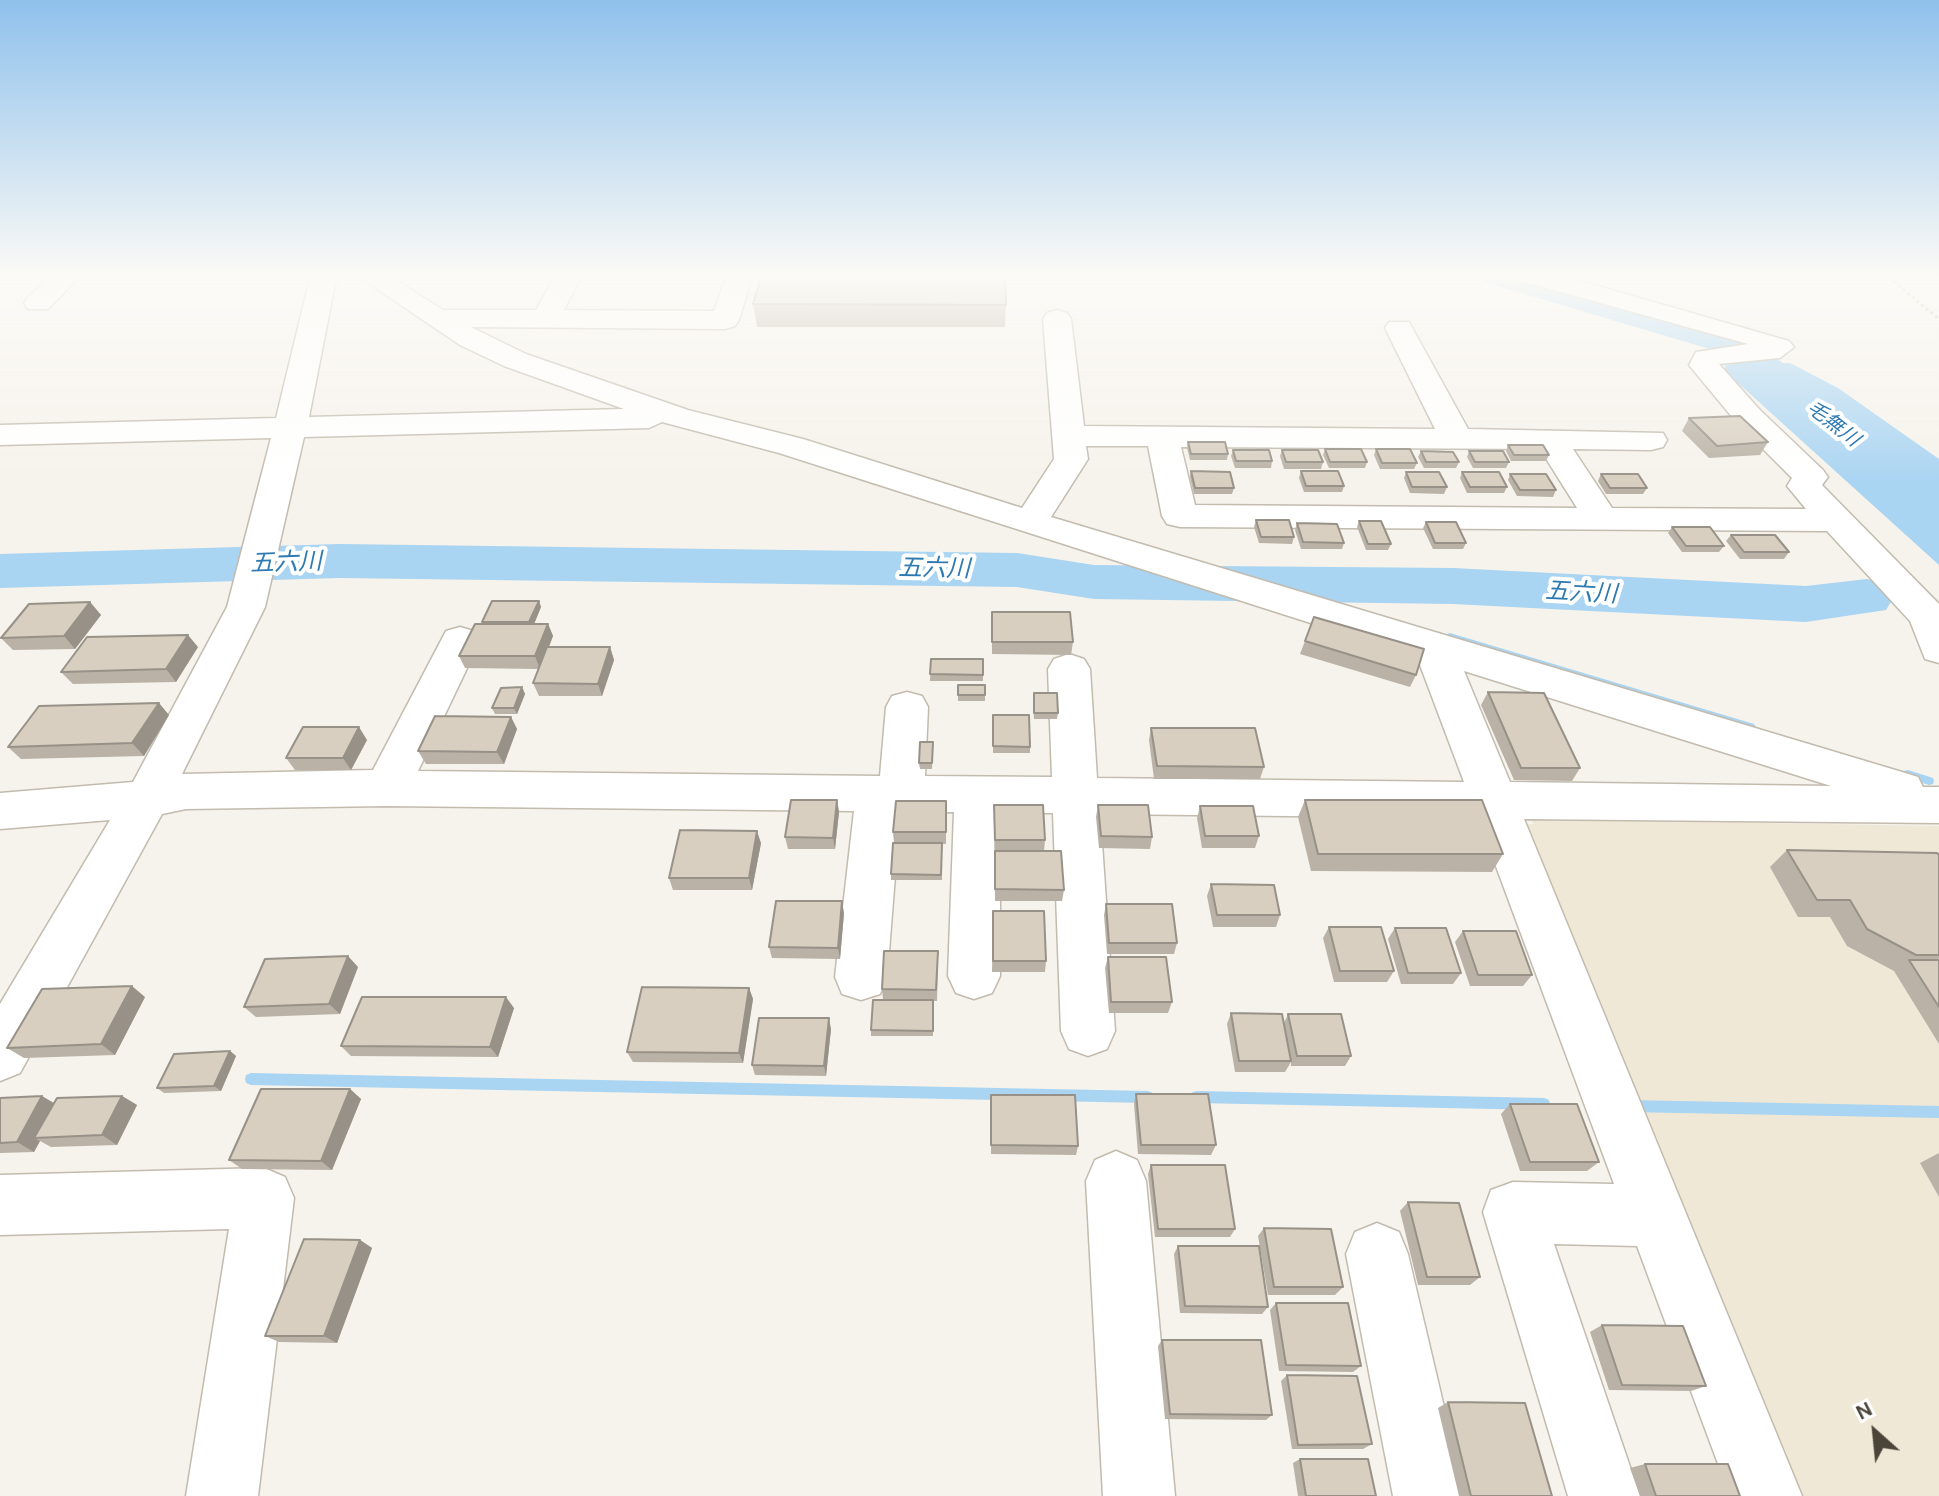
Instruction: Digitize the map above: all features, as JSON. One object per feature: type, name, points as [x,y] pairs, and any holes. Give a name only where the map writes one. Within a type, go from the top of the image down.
[{"type":"street","points":[[0,1055],[147,799],[246,607],[310,344]]},
{"type":"street","points":[[485,344],[515,360],[677,417],[791,446],[1147,560],[1939,803]]},
{"type":"street","points":[[1030,522],[1065,474],[1071,459],[1060,344]]},
{"type":"street","points":[[1407,344],[1457,439]]},
{"type":"street","points":[[1772,344],[1779,347],[1770,352],[1707,358],[1704,365],[1811,477],[1804,486],[1881,567],[1934,633]]},
{"type":"street","points":[[0,435],[677,417]]},
{"type":"street","points":[[1069,436],[1651,440]]},
{"type":"street","points":[[1162,437],[1180,516],[1838,520]]},
{"type":"street","points":[[1550,439],[1601,518]]},
{"type":"street","points":[[387,788],[460,641]]},
{"type":"street","points":[[1434,647],[1766,1496]]},
{"type":"street","points":[[1069,669],[1088,1031]]},
{"type":"street","points":[[861,977],[907,707]]},
{"type":"street","points":[[0,811],[147,799],[186,791],[387,788],[1939,803]]},
{"type":"street","points":[[974,976],[977,794]]},
{"type":"street","points":[[1116,1181],[1139,1496]]},
{"type":"street","points":[[0,1205],[264,1198],[222,1496]]},
{"type":"street","points":[[1604,1496],[1513,1212],[1657,1216]]},
{"type":"street","points":[[1377,1254],[1429,1496]]},
{"type":"shaded area","points":[[1532,819],[1939,826],[1939,1496],[1797,1496],[1525,825],[1533,824]]},
{"type":"water","points":[[1790,363],[1838,388],[1939,459],[1939,565],[1739,384],[1725,377],[1725,365]]},
{"type":"building","points":[[1740,416],[1768,442],[1717,446],[1689,418]]},
{"type":"building","points":[[1188,442],[1225,442],[1228,454],[1191,454]]},
{"type":"building","points":[[1508,445],[1543,445],[1549,455],[1514,455]]},
{"type":"building","points":[[1325,449],[1361,449],[1367,462],[1330,462]]},
{"type":"building","points":[[1376,449],[1410,449],[1417,463],[1382,463]]},
{"type":"building","points":[[1233,450],[1269,450],[1272,461],[1236,461]]},
{"type":"building","points":[[1282,450],[1318,450],[1323,462],[1286,462]]},
{"type":"building","points":[[1421,451],[1453,452],[1459,462],[1426,462]]},
{"type":"building","points":[[1469,451],[1503,451],[1509,462],[1475,462]]},
{"type":"building","points":[[1191,471],[1230,472],[1234,488],[1195,488]]},
{"type":"building","points":[[1301,471],[1338,471],[1344,486],[1306,486]]},
{"type":"building","points":[[1406,472],[1439,472],[1447,487],[1412,487]]},
{"type":"building","points":[[1462,472],[1499,472],[1507,487],[1470,487]]},
{"type":"building","points":[[1510,474],[1546,474],[1556,490],[1520,490]]},
{"type":"building","points":[[1601,474],[1638,474],[1647,488],[1610,488]]},
{"type":"building","points":[[1256,520],[1289,520],[1294,537],[1261,537]]},
{"type":"building","points":[[1359,521],[1381,521],[1391,544],[1368,544]]},
{"type":"building","points":[[1426,522],[1456,522],[1466,543],[1435,543]]},
{"type":"building","points":[[1297,523],[1337,524],[1344,543],[1303,542]]},
{"type":"building","points":[[1672,527],[1710,527],[1724,546],[1686,546]]},
{"type":"building","points":[[1731,535],[1775,535],[1789,552],[1744,552]]},
{"type":"building","points":[[492,601],[539,601],[529,622],[482,622]]},
{"type":"building","points":[[90,602],[64,636],[1,638],[29,604]]},
{"type":"building","points":[[992,612],[1070,612],[1073,642],[992,642]]},
{"type":"building","points":[[1314,617],[1424,649],[1416,675],[1305,641]]},
{"type":"building","points":[[475,624],[548,624],[535,656],[459,656]]},
{"type":"building","points":[[188,635],[166,669],[61,672],[87,637]]},
{"type":"building","points":[[547,647],[610,647],[598,684],[533,683]]},
{"type":"building","points":[[931,659],[983,659],[983,675],[930,674]]},
{"type":"building","points":[[958,685],[985,685],[985,695],[958,695]]},
{"type":"building","points":[[522,687],[514,708],[492,708],[501,688]]},
{"type":"building","points":[[1488,692],[1544,693],[1580,768],[1521,768]]},
{"type":"building","points":[[1034,693],[1057,693],[1058,713],[1034,713]]},
{"type":"building","points":[[159,703],[132,743],[8,747],[39,706]]},
{"type":"building","points":[[993,715],[1029,715],[1030,747],[993,746]]},
{"type":"building","points":[[435,716],[511,717],[497,752],[418,751]]},
{"type":"building","points":[[303,727],[359,727],[343,758],[286,758]]},
{"type":"building","points":[[1151,728],[1255,728],[1264,767],[1157,766]]},
{"type":"building","points":[[920,742],[933,742],[932,763],[919,763]]},
{"type":"building","points":[[791,800],[837,800],[833,838],[785,837]]},
{"type":"building","points":[[1305,800],[1482,800],[1503,854],[1318,854]]},
{"type":"building","points":[[896,801],[946,801],[946,832],[893,832]]},
{"type":"building","points":[[994,805],[1043,805],[1045,840],[995,840]]},
{"type":"building","points":[[1098,805],[1148,805],[1152,837],[1101,836]]},
{"type":"building","points":[[1200,806],[1253,806],[1259,836],[1205,836]]},
{"type":"building","points":[[680,830],[757,831],[749,878],[669,878]]},
{"type":"building","points":[[893,843],[942,843],[941,875],[891,874]]},
{"type":"building","points":[[1787,850],[1937,853],[1939,955],[1916,955],[1867,929],[1850,900],[1817,900]]},
{"type":"building","points":[[995,851],[1061,851],[1064,890],[995,889]]},
{"type":"building","points":[[1211,884],[1274,885],[1280,915],[1217,915]]},
{"type":"building","points":[[776,901],[842,901],[838,948],[769,947]]},
{"type":"building","points":[[1106,904],[1172,904],[1177,943],[1109,943]]},
{"type":"building","points":[[993,911],[1044,911],[1046,961],[993,961]]},
{"type":"building","points":[[1329,927],[1381,927],[1394,971],[1340,971]]},
{"type":"building","points":[[1395,928],[1446,928],[1461,973],[1408,973]]},
{"type":"building","points":[[1463,931],[1516,931],[1532,975],[1478,975]]},
{"type":"building","points":[[884,951],[938,951],[936,990],[882,989]]},
{"type":"building","points":[[348,956],[329,1004],[244,1007],[265,959]]},
{"type":"building","points":[[1108,957],[1166,957],[1172,1002],[1111,1002]]},
{"type":"building","points":[[1909,960],[1939,960],[1939,1007]]},
{"type":"building","points":[[132,986],[101,1044],[7,1048],[42,989]]},
{"type":"building","points":[[642,987],[749,988],[739,1053],[627,1052]]},
{"type":"building","points":[[362,997],[506,997],[490,1047],[341,1046]]},
{"type":"building","points":[[873,1000],[933,1000],[933,1031],[871,1030]]},
{"type":"building","points":[[1231,1013],[1282,1014],[1291,1061],[1239,1061]]},
{"type":"building","points":[[1288,1014],[1341,1014],[1351,1056],[1297,1056]]},
{"type":"building","points":[[759,1018],[829,1018],[824,1066],[752,1065]]},
{"type":"building","points":[[230,1051],[214,1086],[157,1088],[174,1054]]},
{"type":"building","points":[[261,1089],[350,1089],[321,1161],[229,1160]]},
{"type":"building","points":[[1136,1094],[1208,1094],[1216,1145],[1141,1145]]},
{"type":"building","points":[[991,1095],[1075,1095],[1078,1146],[991,1145]]},
{"type":"building","points":[[42,1096],[17,1142],[0,1143],[0,1098]]},
{"type":"building","points":[[122,1096],[102,1135],[34,1138],[57,1098]]},
{"type":"building","points":[[1510,1104],[1577,1104],[1599,1162],[1530,1162]]},
{"type":"building","points":[[1151,1165],[1225,1165],[1235,1229],[1158,1229]]},
{"type":"building","points":[[1408,1202],[1459,1203],[1480,1277],[1427,1277]]},
{"type":"building","points":[[1264,1228],[1331,1229],[1343,1287],[1274,1287]]},
{"type":"building","points":[[304,1239],[360,1240],[324,1336],[265,1336]]},
{"type":"building","points":[[1178,1246],[1259,1246],[1268,1307],[1185,1306]]},
{"type":"building","points":[[1276,1303],[1348,1303],[1361,1366],[1286,1365]]},
{"type":"building","points":[[1602,1325],[1683,1326],[1706,1386],[1622,1385]]},
{"type":"building","points":[[1162,1340],[1261,1340],[1272,1415],[1170,1414]]},
{"type":"building","points":[[1287,1375],[1357,1376],[1372,1444],[1298,1445]]},
{"type":"building","points":[[1448,1402],[1525,1403],[1552,1496],[1471,1496]]},
{"type":"building","points":[[1300,1459],[1368,1459],[1376,1496],[1306,1496]]},
{"type":"building","points":[[1645,1464],[1728,1464],[1740,1496],[1656,1496]]},
{"type":"waterway","name":"毛無川","points":[[1732,344],[1939,508]]},
{"type":"waterway","name":"五六川","points":[[0,571],[340,561],[1017,570],[1094,582],[1453,586],[1806,604],[1867,597]]},
{"type":"waterway","points":[[1867,597],[1901,596]]},
{"type":"waterway","points":[[1450,636],[1751,727]]},
{"type":"waterway","points":[[1908,774],[1929,781]]},
{"type":"waterway","points":[[251,1079],[1148,1097]]},
{"type":"waterway","points":[[1196,1097],[1544,1104]]},
{"type":"waterway","points":[[1628,1106],[1939,1112]]}]
